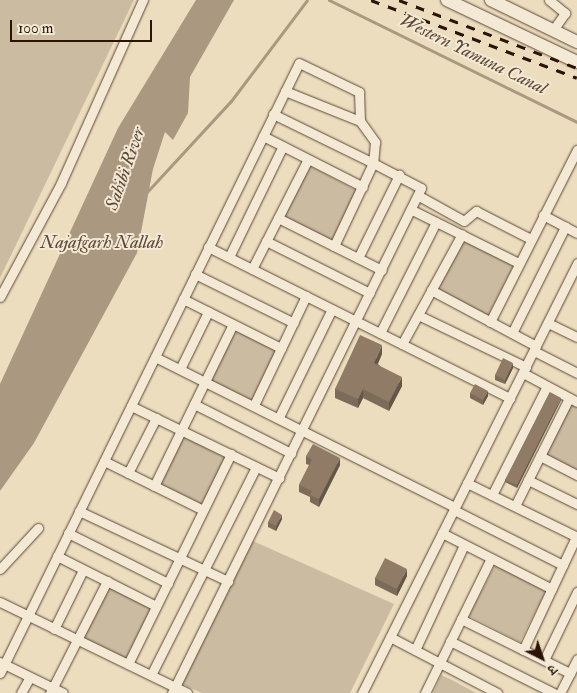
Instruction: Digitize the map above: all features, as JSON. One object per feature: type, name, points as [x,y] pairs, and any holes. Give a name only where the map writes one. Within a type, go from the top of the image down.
[{"type":"main road","points":[[447,0],[576,64]]},
{"type":"main road","points":[[491,0],[577,42]]},
{"type":"street","points":[[0,297],[61,183],[143,0]]},
{"type":"street","points":[[547,1],[565,13],[553,30]]},
{"type":"street","points":[[63,693],[52,690],[30,677],[1,666],[27,617],[285,91],[301,64],[359,92],[360,121]]},
{"type":"street","points":[[285,91],[360,121],[375,142],[374,163],[334,246]]},
{"type":"street","points":[[174,690],[412,210],[420,185],[274,114]]},
{"type":"street","points":[[263,136],[363,187]]},
{"type":"street","points":[[229,257],[283,146]]},
{"type":"street","points":[[490,322],[543,215],[575,161],[577,150]]},
{"type":"street","points":[[252,269],[308,159]]},
{"type":"street","points":[[358,258],[399,175]]},
{"type":"street","points":[[418,196],[464,221],[476,211],[531,239]]},
{"type":"street","points":[[412,210],[519,263]]},
{"type":"street","points":[[543,215],[577,233]]},
{"type":"street","points":[[278,218],[382,270]]},
{"type":"street","points":[[380,333],[436,222]]},
{"type":"street","points":[[512,334],[565,227]]},
{"type":"street","points":[[402,344],[462,234]]},
{"type":"street","points":[[266,240],[370,294]]},
{"type":"street","points":[[208,247],[510,398]]},
{"type":"street","points":[[362,693],[577,263]]},
{"type":"street","points":[[195,274],[294,322]]},
{"type":"street","points":[[431,290],[512,334],[577,374]]},
{"type":"street","points":[[254,405],[306,296]]},
{"type":"street","points":[[183,299],[281,348]]},
{"type":"street","points":[[279,417],[332,309]]},
{"type":"street","points":[[180,369],[208,312]]},
{"type":"street","points":[[418,315],[524,370],[547,386],[573,400],[540,456],[515,506]]},
{"type":"street","points":[[548,323],[577,338]]},
{"type":"street","points":[[154,486],[233,324]]},
{"type":"street","points":[[155,357],[303,428],[563,565]]},
{"type":"street","points":[[492,495],[547,386]]},
{"type":"street","points":[[194,404],[291,453]]},
{"type":"street","points":[[131,406],[279,478]]},
{"type":"street","points":[[128,473],[156,418]]},
{"type":"street","points":[[128,664],[231,454]]},
{"type":"street","points":[[540,456],[577,475]]},
{"type":"street","points":[[104,461],[203,510]]},
{"type":"street","points":[[151,675],[256,467]]},
{"type":"street","points":[[528,480],[577,504]]},
{"type":"street","points":[[467,483],[576,537],[524,650]]},
{"type":"street","points":[[79,511],[228,581]]},
{"type":"street","points":[[0,569],[38,528]]},
{"type":"street","points":[[68,533],[168,582]]},
{"type":"street","points":[[442,533],[552,589]]},
{"type":"street","points":[[415,650],[464,545]]},
{"type":"street","points":[[57,556],[156,606]]},
{"type":"street","points":[[425,693],[491,558]]},
{"type":"street","points":[[54,629],[83,570]]},
{"type":"street","points":[[52,690],[107,582]]},
{"type":"street","points":[[544,660],[577,592]]},
{"type":"street","points":[[0,602],[27,617],[151,675],[174,690],[187,693]]},
{"type":"street","points":[[461,619],[570,673]]},
{"type":"street","points":[[390,637],[497,693]]},
{"type":"street","points":[[450,642],[554,693]]},
{"type":"street","points":[[560,693],[577,659]]},
{"type":"street","points":[[21,693],[30,677]]},
{"type":"shaded area","points":[[0,0],[134,0],[0,278]]},
{"type":"shaded area","points":[[308,165],[358,191],[332,241],[282,215]]},
{"type":"shaded area","points":[[463,239],[514,265],[488,316],[437,290]]},
{"type":"shaded area","points":[[233,328],[279,350],[254,402],[208,380]]},
{"type":"shaded area","points":[[571,404],[577,407],[577,471],[545,455]]},
{"type":"shaded area","points":[[181,432],[227,454],[202,506],[156,484]]},
{"type":"shaded area","points":[[253,541],[394,604],[350,693],[202,693],[182,684]]},
{"type":"shaded area","points":[[495,565],[546,591],[520,642],[469,616]]},
{"type":"shaded area","points":[[106,586],[152,608],[127,660],[81,638]]},
{"type":"shaded area","points":[[441,675],[452,680],[476,693],[433,693]]},
{"type":"water","name":"Najafgarh Nallah","points":[[196,0],[234,0],[190,77],[188,113],[173,140],[165,132],[153,169],[137,253],[34,443],[0,491],[0,384],[118,128]]},
{"type":"building","points":[[360,335],[382,345],[374,363],[402,377],[389,402],[363,389],[358,399],[335,389]]},
{"type":"building","points":[[503,358],[513,363],[505,380],[495,375]]},
{"type":"building","points":[[475,384],[488,391],[483,400],[470,393]]},
{"type":"building","points":[[550,392],[561,398],[517,485],[505,480]]},
{"type":"building","points":[[313,444],[340,458],[319,499],[310,495],[312,491],[299,485],[312,460],[306,456]]},
{"type":"building","points":[[274,510],[282,515],[276,526],[268,522]]},
{"type":"building","points":[[385,558],[407,569],[397,589],[375,578]]},
{"type":"waterway","name":"Western Yamuna Canal","points":[[146,193],[231,101],[307,0]]},
{"type":"waterway","name":"Western Yamuna Canal","points":[[329,0],[577,122]]},
{"type":"railway","points":[[371,0],[577,78]]},
{"type":"railway","points":[[399,0],[577,68]]},
{"type":"water label","name":"Sahibi River","points":[[126,169]]}]
